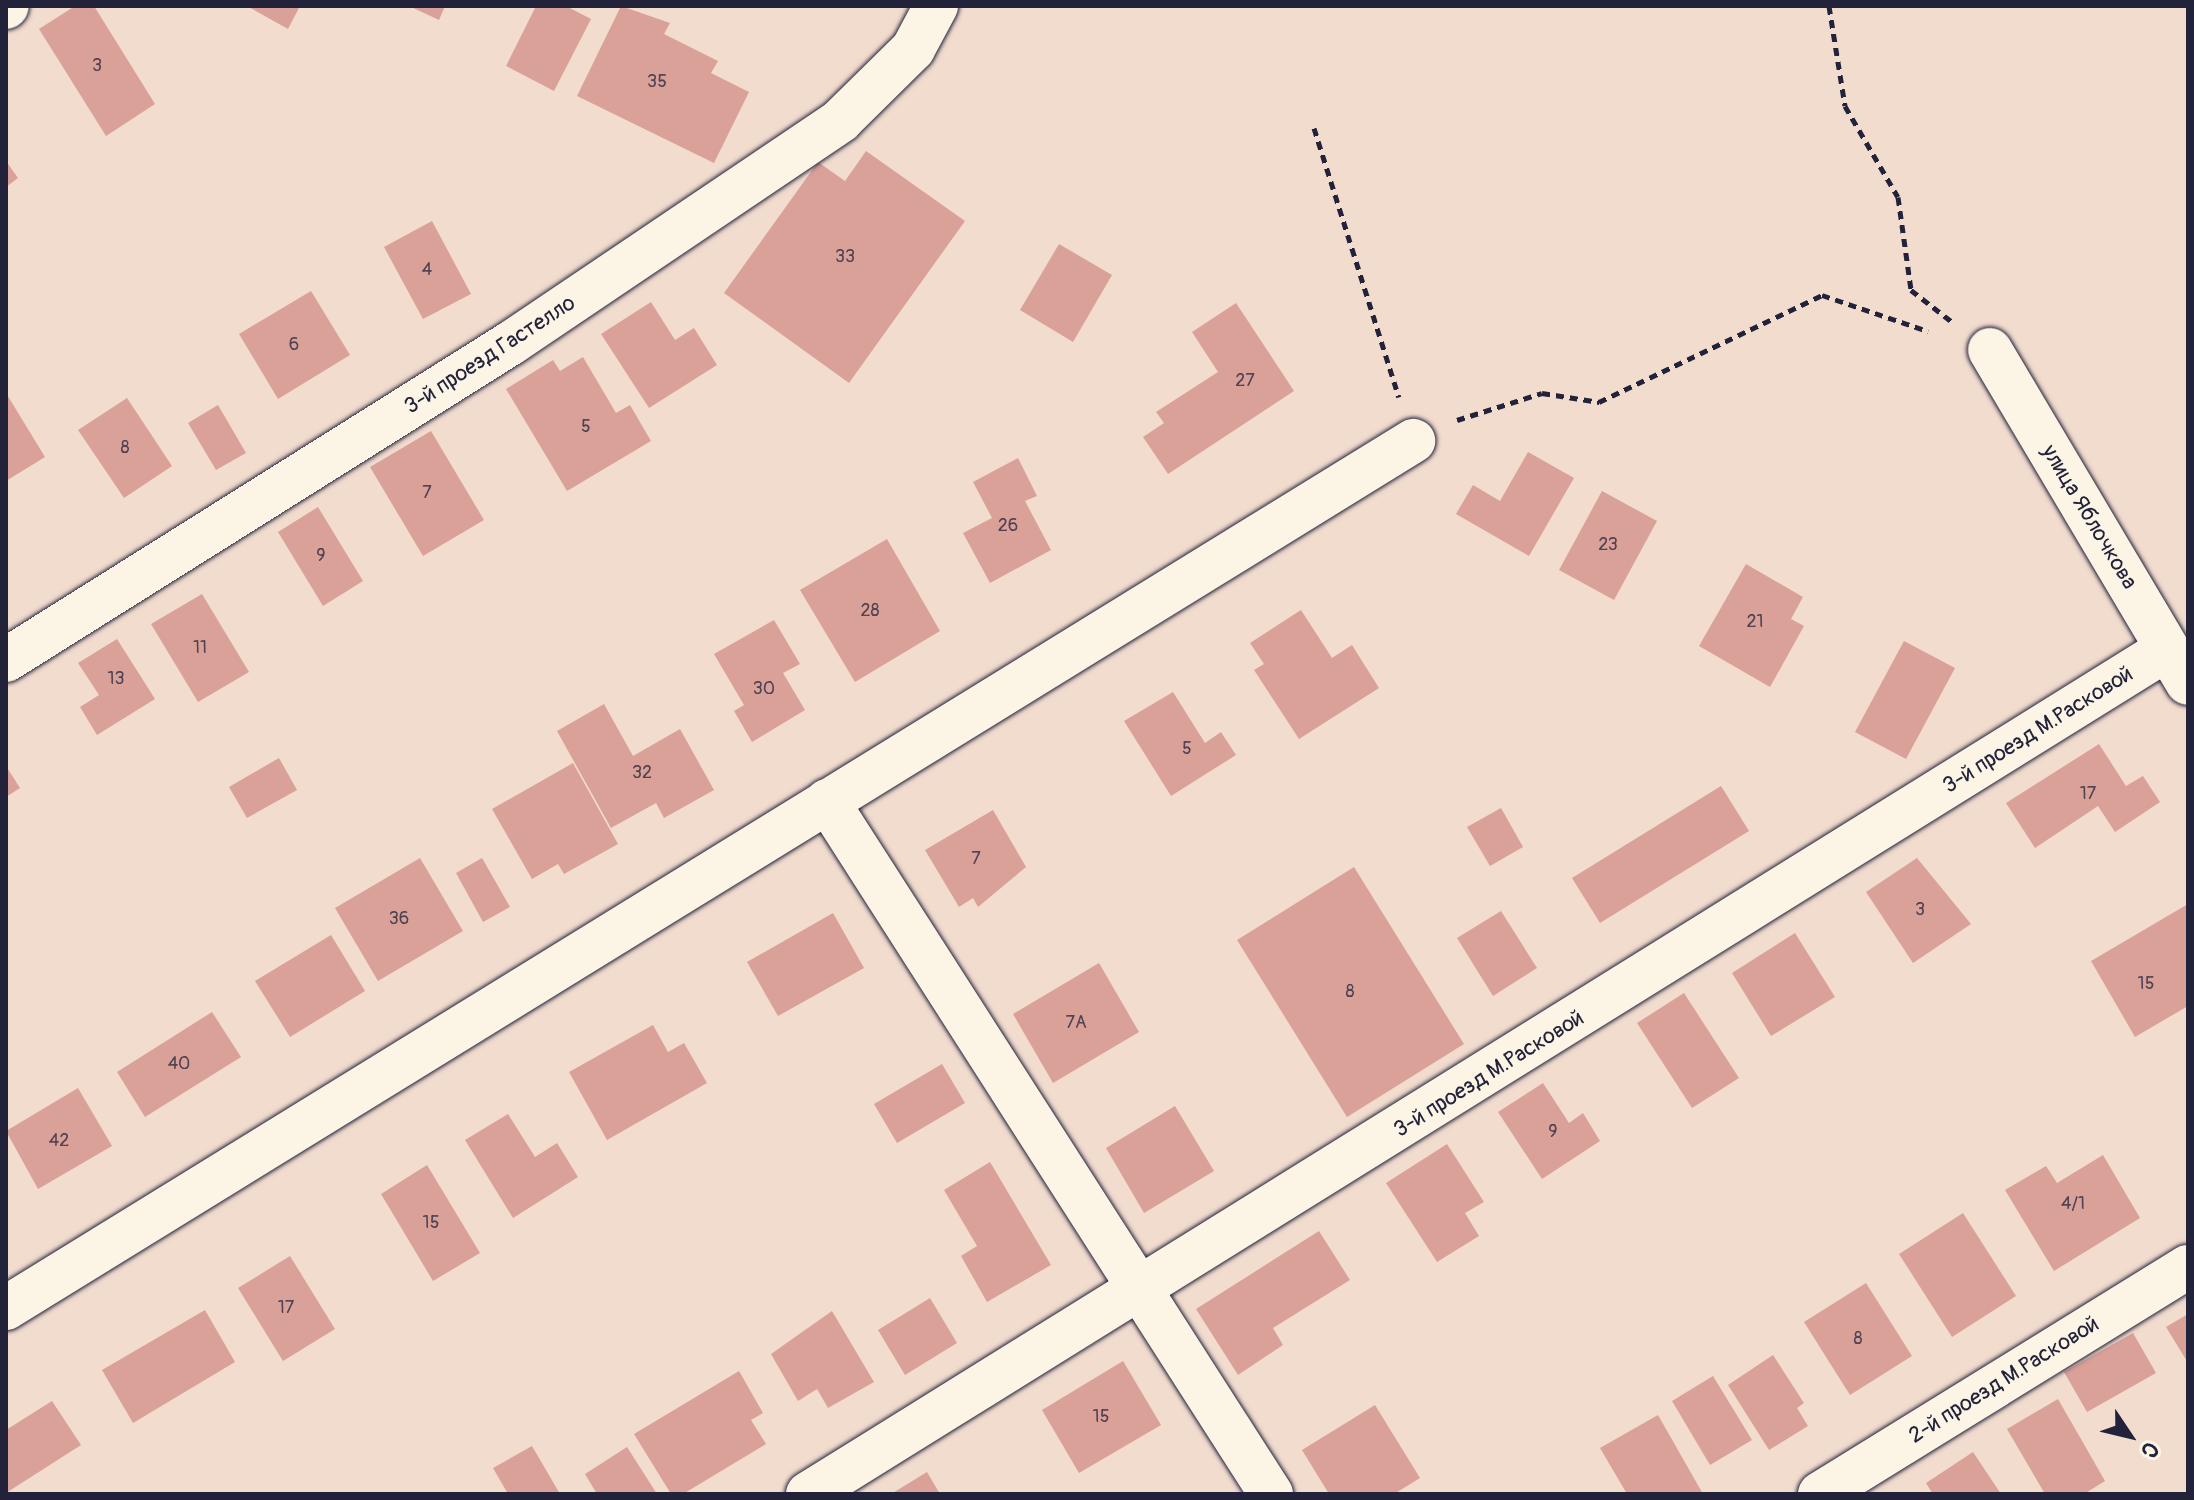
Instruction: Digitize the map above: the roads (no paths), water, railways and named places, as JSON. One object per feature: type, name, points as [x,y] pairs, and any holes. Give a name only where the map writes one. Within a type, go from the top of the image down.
[{"type":"street","name":"3-й проезд Гастелло","points":[[6,660],[511,343],[841,120],[913,49],[936,6]]},
{"type":"street","name":"улица Яблочкова","points":[[1990,350],[2178,666]]},
{"type":"street","points":[[6,1308],[1413,441]]},
{"type":"street","name":"3-й проезд М.Расковой","points":[[808,1494],[2178,666]]},
{"type":"street","points":[[827,801],[1145,1289],[1271,1494]]},
{"type":"street","name":"2-й проезд М.Расковой","points":[[1820,1494],[2188,1267]]}]
